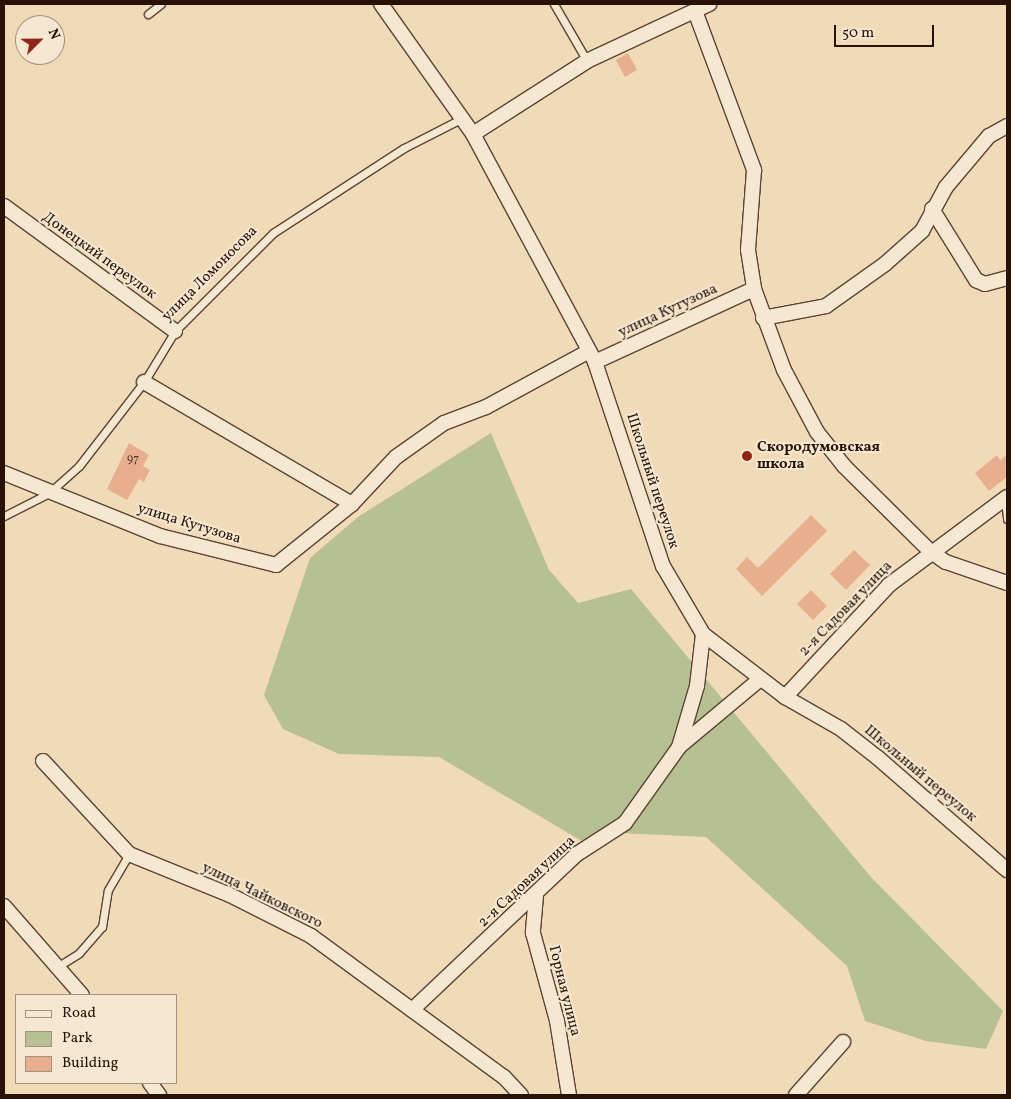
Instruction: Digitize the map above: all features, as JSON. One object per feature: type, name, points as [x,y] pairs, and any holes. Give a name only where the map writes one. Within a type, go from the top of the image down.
[{"type":"street","name":"Школьный переулок","points":[[381,4],[473,134],[592,357],[662,566],[702,634],[785,697],[842,729],[1007,870]]},
{"type":"street","points":[[473,134],[587,61],[704,6],[754,170],[748,250],[754,289],[763,318],[817,432],[844,466],[930,551],[946,562],[1007,583]]},
{"type":"street","points":[[763,318],[826,306],[922,231],[932,209],[989,136],[1007,126]]},
{"type":"street","name":"Донецкий переулок","points":[[4,206],[175,331]]},
{"type":"street","points":[[932,209],[976,280],[985,284],[1007,278]]},
{"type":"street","name":"улица Кутузова","points":[[4,473],[49,493],[160,536],[276,565],[352,504],[396,457],[444,423],[486,407],[592,357],[754,289]]},
{"type":"street","points":[[144,382],[352,504]]},
{"type":"street","name":"2-я Садовая улица","points":[[785,697],[864,610],[930,551],[1006,498]]},
{"type":"street","name":"2-я Садовая улица","points":[[412,1010],[536,896],[576,854],[625,824],[679,747],[697,686],[702,634]]},
{"type":"street","points":[[679,747],[760,679]]},
{"type":"street","name":"улица Чайковского","points":[[43,761],[130,854],[230,895],[311,936],[504,1077],[521,1095]]},
{"type":"street","name":"Горная улица","points":[[536,896],[533,933],[557,1021],[569,1095]]},
{"type":"street","points":[[4,906],[81,994]]},
{"type":"street","points":[[796,1095],[843,1042]]},
{"type":"street","points":[[151,1084],[159,1095]]},
{"type":"lane","points":[[148,14],[161,4]]},
{"type":"lane","points":[[554,4],[587,61]]},
{"type":"lane","name":"улица Ломоносова","points":[[4,516],[49,493],[79,466],[144,382],[175,331],[273,233],[404,148],[461,119]]},
{"type":"lane","points":[[1006,498],[1007,519]]},
{"type":"lane","points":[[57,967],[79,953],[102,927],[108,890],[130,854]]},
{"type":"green space","points":[[491,433],[549,570],[578,603],[631,589],[870,876],[1003,1011],[986,1049],[926,1041],[865,1021],[847,966],[706,837],[618,833],[592,847],[439,757],[339,754],[283,729],[264,695],[310,558],[358,517]]},
{"type":"building","points":[[628,53],[637,70],[625,77],[616,60]]},
{"type":"building","points":[[129,443],[149,455],[143,466],[150,470],[144,482],[139,479],[127,500],[107,489]]},
{"type":"building","points":[[997,455],[1000,460],[1007,455],[1007,477],[989,491],[975,473]]},
{"type":"building","points":[[811,515],[827,531],[762,596],[736,569],[747,557],[758,568]]},
{"type":"building","points":[[854,550],[870,565],[846,590],[830,574]]},
{"type":"building","points":[[811,590],[827,606],[813,620],[797,604]]},
{"type":"place","name":"Скородумовская школа","points":[[747,456]]}]
